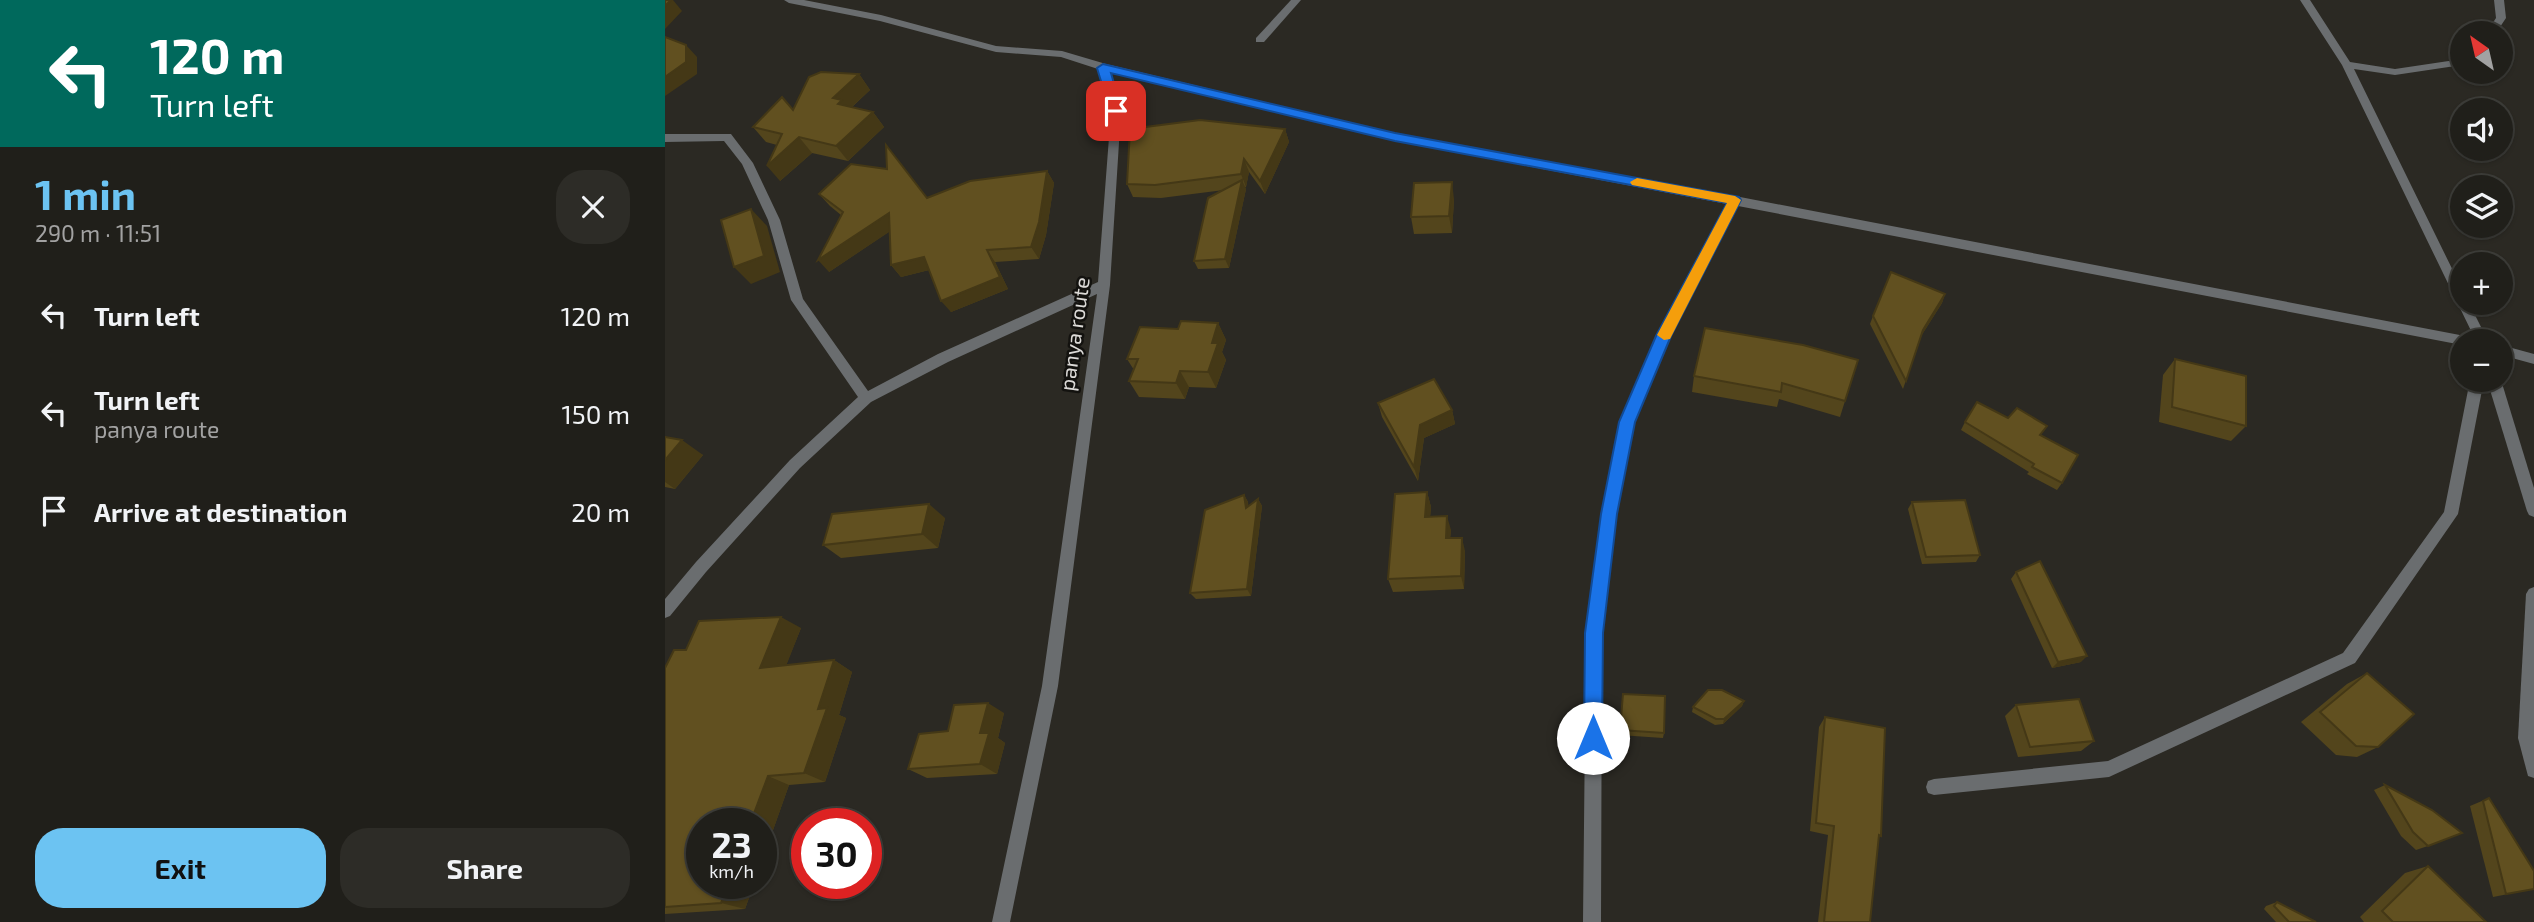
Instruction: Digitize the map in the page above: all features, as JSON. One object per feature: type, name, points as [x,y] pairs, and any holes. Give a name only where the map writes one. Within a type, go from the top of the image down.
[{"type":"street","points":[[789,0],[881,18],[996,49],[1062,54],[1103,68],[1395,137],[2450,338]]},
{"type":"street","points":[[1260,40],[1296,0]]},
{"type":"street","points":[[2305,0],[2347,65],[2450,275]]},
{"type":"street","points":[[2499,0],[2499,21]]},
{"type":"street","points":[[2347,65],[2395,72],[2450,64]]},
{"type":"street","name":"panya route","points":[[1001,922],[1050,686],[1104,285],[1116,111],[1103,68]]},
{"type":"street","points":[[665,138],[727,137],[747,163],[774,220],[797,300],[866,398]]},
{"type":"street","points":[[1591,922],[1594,633],[1609,514],[1627,422],[1664,336],[1735,200]]},
{"type":"street","points":[[665,611],[701,567],[795,464],[866,398],[943,358],[1104,285]]},
{"type":"street","points":[[2513,353],[2534,359]]},
{"type":"street","points":[[1934,787],[2109,769],[2349,658],[2451,514],[2475,392]]},
{"type":"street","points":[[2498,392],[2534,511]]},
{"type":"street","points":[[2534,594],[2526,738],[2534,770]]},
{"type":"building","points":[[665,37],[686,45],[686,62],[665,77]]},
{"type":"building","points":[[821,72],[859,74],[833,98],[842,100],[838,104],[873,112],[836,146],[799,137],[767,166],[782,134],[753,127],[782,97],[793,110],[809,77]]},
{"type":"building","points":[[1200,120],[1285,129],[1260,181],[1244,159],[1241,174],[1155,185],[1127,184],[1130,129]]},
{"type":"building","points":[[886,145],[927,198],[970,181],[1047,171],[1039,222],[1031,247],[987,250],[1000,277],[941,301],[924,257],[891,265],[889,213],[818,260],[843,212],[819,194],[851,164],[887,169]]},
{"type":"building","points":[[1242,180],[1225,259],[1194,261],[1208,198]]},
{"type":"building","points":[[1452,182],[1449,216],[1411,217],[1414,183]]},
{"type":"building","points":[[751,209],[764,256],[734,267],[721,220]]},
{"type":"building","points":[[1891,272],[1945,294],[1923,330],[1906,381],[1873,316]]},
{"type":"building","points":[[1181,321],[1218,323],[1212,343],[1218,343],[1208,372],[1180,371],[1176,383],[1129,381],[1138,359],[1127,359],[1140,327],[1178,329]]},
{"type":"building","points":[[1705,328],[1803,345],[1858,360],[1845,401],[1782,383],[1781,392],[1694,376]]},
{"type":"building","points":[[2175,359],[2246,376],[2246,426],[2172,407]]},
{"type":"building","points":[[1434,379],[1452,410],[1420,425],[1414,467],[1378,403]]},
{"type":"building","points":[[1977,402],[2008,418],[2017,408],[2047,426],[2040,435],[2078,455],[2062,483],[2032,467],[2034,464],[1965,422]]},
{"type":"building","points":[[665,437],[682,440],[665,460]]},
{"type":"building","points":[[1427,492],[1425,517],[1447,516],[1446,538],[1462,538],[1461,576],[1388,579],[1395,494]]},
{"type":"building","points":[[1244,495],[1246,508],[1258,499],[1247,589],[1190,593],[1205,510]]},
{"type":"building","points":[[1965,500],[1980,555],[1926,557],[1912,502]]},
{"type":"building","points":[[929,504],[922,534],[823,545],[832,514]]},
{"type":"building","points":[[2040,561],[2087,656],[2058,662],[2016,572]]},
{"type":"building","points":[[781,617],[760,668],[834,660],[818,709],[827,708],[804,773],[768,776],[756,808],[686,808],[686,899],[722,899],[721,903],[665,907],[665,668],[674,650],[686,650],[699,621]]},
{"type":"building","points":[[2367,673],[2414,714],[2378,747],[2356,746],[2320,712]]},
{"type":"building","points":[[1708,690],[1722,690],[1744,701],[1724,719],[1716,719],[1693,707]]},
{"type":"building","points":[[1623,694],[1665,696],[1664,733],[1620,730]]},
{"type":"building","points":[[2079,699],[2094,741],[2030,747],[2016,705]]},
{"type":"building","points":[[988,703],[980,733],[989,733],[980,764],[908,769],[919,734],[948,731],[954,705]]},
{"type":"building","points":[[1825,717],[1885,728],[1881,836],[1879,835],[1870,922],[1824,922],[1834,826],[1816,823]]},
{"type":"building","points":[[2385,785],[2432,810],[2462,833],[2428,846],[2413,832]]},
{"type":"building","points":[[2489,798],[2534,871],[2534,889],[2506,894],[2483,801]]},
{"type":"building","points":[[2428,866],[2486,922],[2393,922],[2382,911]]},
{"type":"building","points":[[2277,902],[2316,922],[2289,922],[2274,906]]},
{"type":"slow traffic","points":[[1637,182],[1735,200],[1664,335]]},
{"type":"route","points":[[1116,111],[1103,68],[1395,137],[1735,200],[1664,336],[1627,422],[1609,514],[1594,633],[1593,738]]}]
